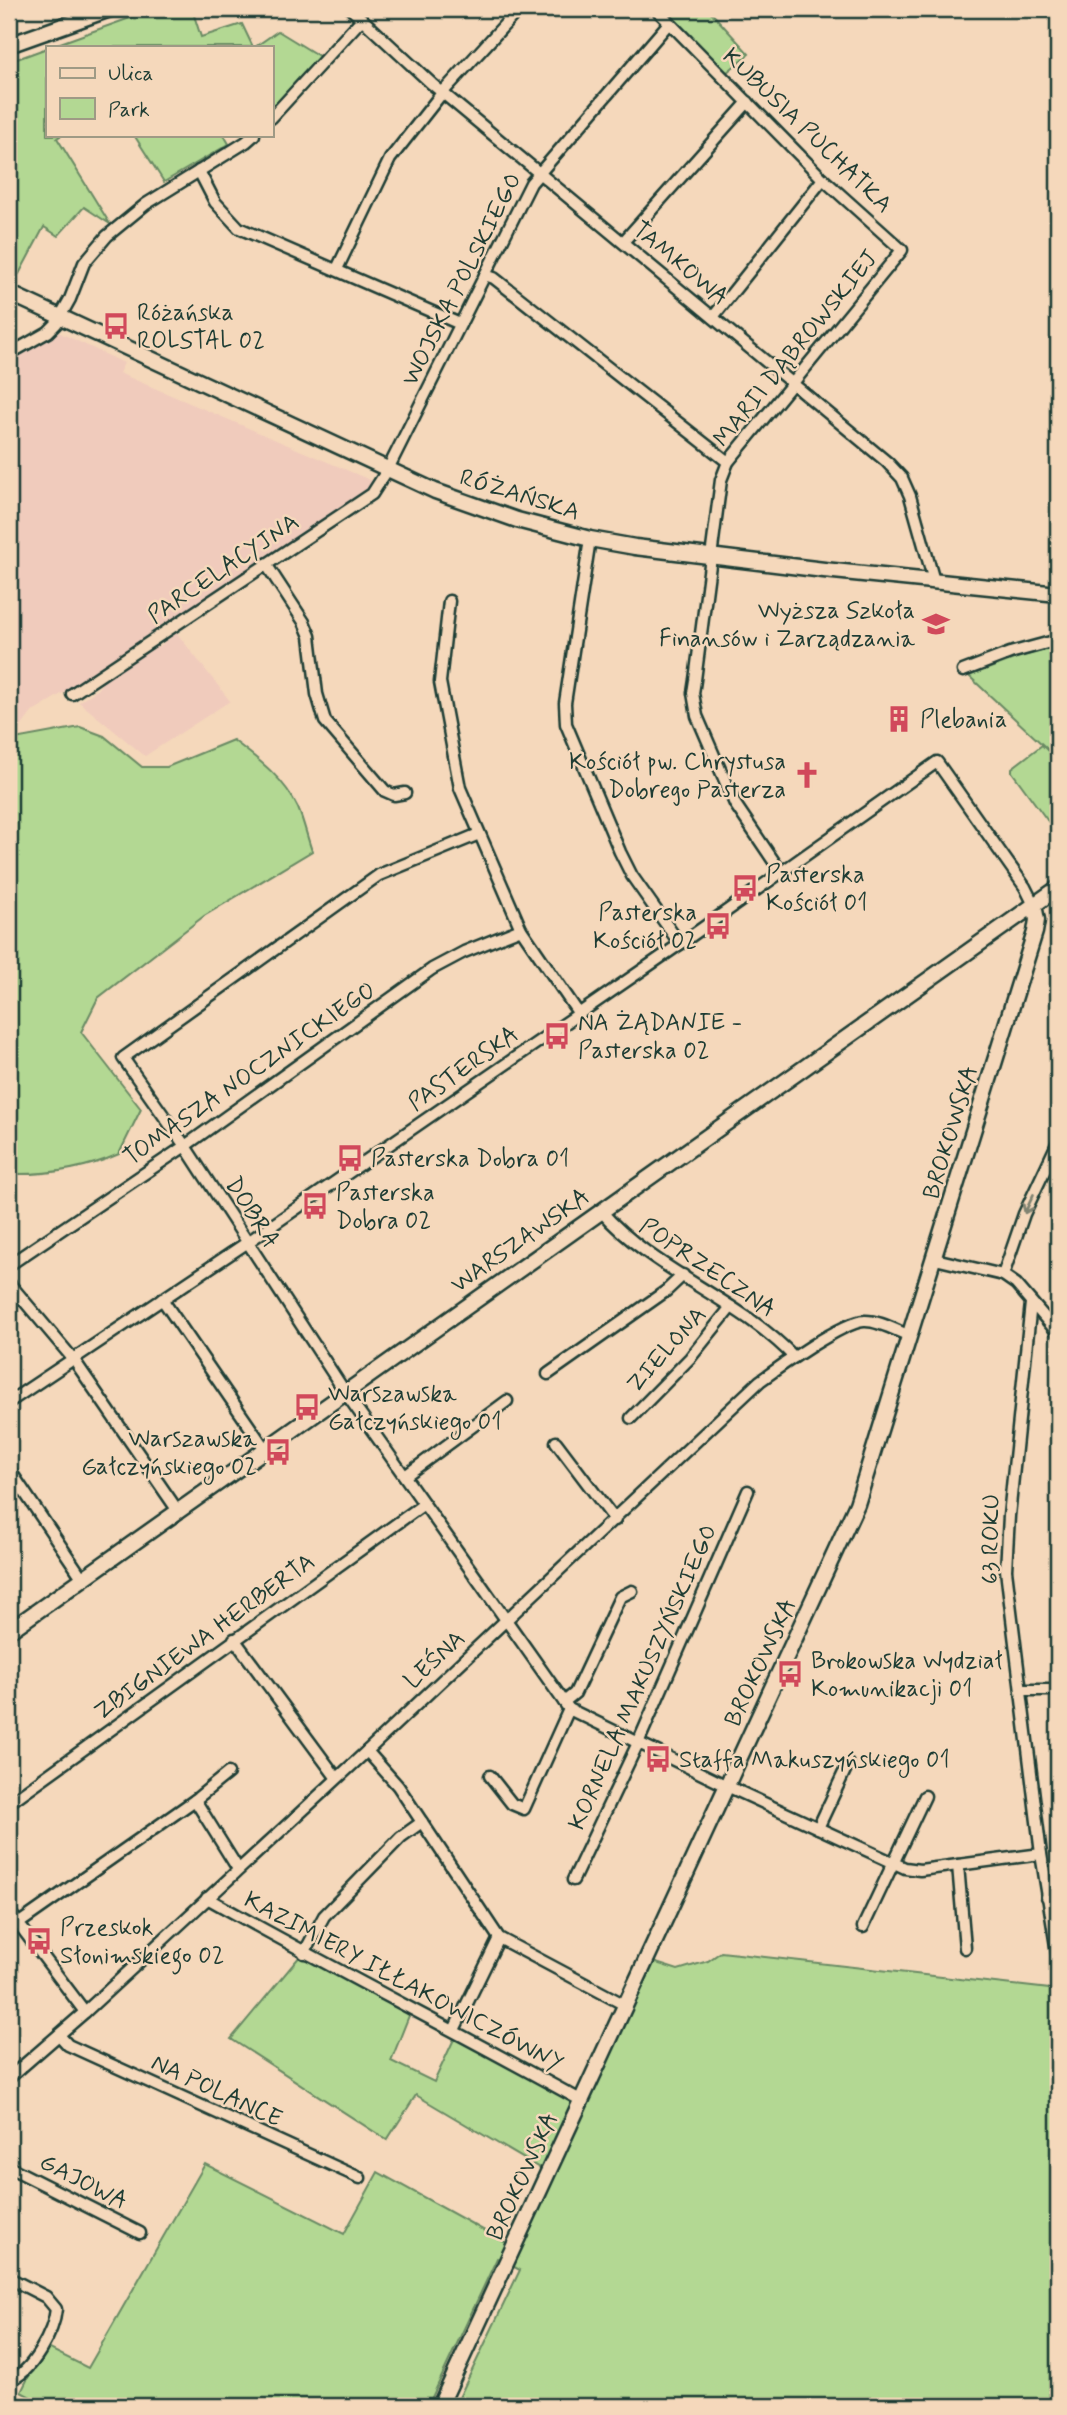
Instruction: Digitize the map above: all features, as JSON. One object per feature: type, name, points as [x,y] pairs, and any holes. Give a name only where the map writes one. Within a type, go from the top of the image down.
[{"type":"street","points":[[9,46],[110,9]]},
{"type":"street","name":"TAMKOWA","points":[[352,9],[442,93],[887,462],[902,478],[916,512],[934,581]]},
{"type":"street","points":[[337,270],[390,159],[442,93],[519,9]]},
{"type":"street","name":"KUBUSIA PUCHATKA","points":[[656,9],[823,179],[902,250]]},
{"type":"street","points":[[1052,9],[1058,13]]},
{"type":"street","points":[[273,116],[362,19]]},
{"type":"street","name":"WOJSKA POLSKIEGO","points":[[388,469],[539,173],[669,23]]},
{"type":"street","points":[[622,242],[748,102]]},
{"type":"street","points":[[9,354],[48,332],[61,317],[84,263],[107,236],[146,204],[253,136]]},
{"type":"street","points":[[198,171],[215,202],[239,228],[460,324]]},
{"type":"street","points":[[713,317],[823,179]]},
{"type":"street","name":"MARII DĄBROWSKIEJ","points":[[781,872],[735,804],[697,716],[695,680],[721,480],[728,462],[902,250]]},
{"type":"street","points":[[485,275],[494,278],[728,462]]},
{"type":"street","name":"RÓŻAŃSKA","points":[[9,293],[435,491],[517,520],[590,539],[713,557],[1058,594]]},
{"type":"street","name":"PARCELACYJNA","points":[[72,694],[372,494],[388,469]]},
{"type":"street","points":[[590,539],[565,703],[566,724],[632,876],[680,944]]},
{"type":"street","points":[[266,564],[304,622],[310,636],[317,694],[325,722],[385,790],[394,795],[405,793]]},
{"type":"street","points":[[449,601],[440,682],[457,776],[521,929],[579,1014]]},
{"type":"street","points":[[962,671],[1010,653],[1058,640]]},
{"type":"street","name":"PASTERSKA","points":[[9,1402],[248,1242],[579,1014],[937,762],[1025,887],[1034,905]]},
{"type":"street","name":"DOBRA","points":[[479,834],[379,875],[124,1058],[185,1146],[345,1392],[567,1706]]},
{"type":"street","name":"WARSZAWSKA","points":[[9,1631],[1058,888]]},
{"type":"street","name":"BROKOWSKA","points":[[440,2406],[857,1504],[1035,932],[1037,920],[1034,905]]},
{"type":"street","name":"TOMASZA NOCZNICKIEGO","points":[[9,1265],[185,1146],[432,969],[464,952],[521,929]]},
{"type":"street","points":[[1003,1275],[1024,1214],[1058,1142]]},
{"type":"street","name":"POPRZECZNA","points":[[601,1211],[620,1232],[731,1307],[779,1342],[793,1357]]},
{"type":"street","points":[[935,1259],[1003,1275],[1016,1284],[1058,1333]]},
{"type":"street","points":[[548,1374],[666,1291],[683,1275]]},
{"type":"street","points":[[9,1283],[74,1360],[178,1511]]},
{"type":"street","points":[[162,1299],[265,1449]]},
{"type":"street","name":"63 ROKU","points":[[1031,1303],[1006,1570],[1041,1854],[1058,1958]]},
{"type":"street","name":"ZIELONA","points":[[631,1418],[690,1358],[731,1307]]},
{"type":"street","name":"LEŚNA","points":[[9,2078],[85,2012],[367,1751],[760,1381],[793,1357],[855,1322],[867,1320],[910,1336]]},
{"type":"street","points":[[405,1476],[507,1401]]},
{"type":"street","points":[[556,1442],[615,1520]]},
{"type":"street","points":[[9,1469],[83,1578]]},
{"type":"street","name":"KORNELA MAKUSZYŃSKIEGO","points":[[573,1880],[638,1743],[748,1491]]},
{"type":"street","name":"ZBIGNIEWA HERBERTA","points":[[9,1803],[424,1504]]},
{"type":"street","points":[[490,1776],[512,1804],[524,1809],[567,1706],[620,1597],[632,1591]]},
{"type":"street","points":[[234,1639],[336,1777]]},
{"type":"street","points":[[1021,1690],[1058,1690]]},
{"type":"street","points":[[567,1706],[727,1786],[905,1868],[920,1870],[1041,1854]]},
{"type":"street","points":[[367,1751],[398,1786],[499,1938],[625,2004]]},
{"type":"street","points":[[818,1828],[848,1764]]},
{"type":"street","points":[[18,1924],[195,1800],[228,1773]]},
{"type":"street","points":[[863,1927],[925,1796]]},
{"type":"street","points":[[195,1800],[238,1868]]},
{"type":"street","points":[[304,1953],[324,1916],[401,1837],[422,1822]]},
{"type":"street","points":[[958,1865],[965,1948]]},
{"type":"street","points":[[1047,1897],[1058,1892]]},
{"type":"street","name":"KAZIMIERY IŁŁAKOWICZÓWNY","points":[[207,1898],[304,1953],[454,2030],[582,2101]]},
{"type":"street","points":[[9,1911],[85,2012]]},
{"type":"street","points":[[454,2030],[499,1938]]},
{"type":"street","name":"NA POLANCE","points":[[59,2035],[68,2045],[359,2178]]},
{"type":"street","name":"GAJOWA","points":[[9,2167],[140,2233]]},
{"type":"street","points":[[9,2278],[46,2297],[56,2309],[55,2324],[31,2365],[15,2378],[9,2379]]},
{"type":"shaded area","points":[[56,331],[124,363],[119,373],[377,483],[259,564],[169,620],[33,711],[9,743],[9,359]]},
{"type":"shaded area","points":[[176,632],[230,701],[145,756],[79,702],[97,690],[104,680],[156,645],[159,647]]},
{"type":"green space","points":[[155,9],[192,9],[201,37],[242,24],[253,46],[52,46]]},
{"type":"green space","points":[[663,9],[708,9],[749,54],[726,73]]},
{"type":"green space","points":[[278,31],[322,58],[275,105],[273,46],[256,46]]},
{"type":"green space","points":[[46,48],[46,136],[60,136],[57,138],[110,224],[84,207],[58,236],[44,227],[19,274],[9,270],[9,62]]},
{"type":"green space","points":[[135,136],[225,136],[229,144],[164,182]]},
{"type":"green space","points":[[1058,646],[1058,759],[969,676]]},
{"type":"green space","points":[[80,727],[104,736],[142,767],[167,767],[233,740],[261,762],[286,788],[298,808],[312,851],[204,916],[98,998],[81,1032],[141,1109],[119,1154],[65,1170],[9,1174],[9,740]]},
{"type":"green space","points":[[1042,745],[1058,761],[1058,835],[1012,772],[1012,768]]},
{"type":"green space","points":[[721,1952],[1058,1990],[1058,2406],[455,2406],[520,2270],[497,2258],[428,2406],[48,2406],[21,2392],[44,2346],[88,2368],[205,2164],[344,2234],[378,2172],[512,2246],[546,2172],[416,2095],[387,2140],[231,2039],[300,1956],[410,2013],[391,2061],[434,2082],[455,2037],[577,2104],[650,1961],[678,1970],[708,1961]]},
{"type":"place","name":"Różańska ROLSTAL 02","points":[[116,326]]},
{"type":"place","name":"Wyższa Szkoła Finansów i Zarządzania","points":[[936,624]]},
{"type":"place","name":"Plebania","points":[[899,719]]},
{"type":"place","name":"Kościół pw. Chrystusa Dobrego Pasterza","points":[[807,775]]},
{"type":"place","name":"Pasterska Kościół 01","points":[[745,888]]},
{"type":"place","name":"Pasterska Kościół 02","points":[[718,926]]},
{"type":"place","name":"NA ŻĄDANIE - Pasterska 02","points":[[557,1036]]},
{"type":"place","name":"Pasterska Dobra 01","points":[[350,1158]]},
{"type":"place","name":"Pasterska Dobra 02","points":[[315,1206]]},
{"type":"place","name":"Warszawska Gałczyńskiego 01","points":[[307,1407]]},
{"type":"place","name":"Warszawska Gałczyńskiego 02","points":[[278,1452]]},
{"type":"place","name":"Brokowska Wydział Komunikacji 01","points":[[790,1674]]},
{"type":"place","name":"Staffa Makuszyńskiego 01","points":[[658,1759]]},
{"type":"place","name":"Przeskok Słonimskiego 02","points":[[39,1941]]}]
